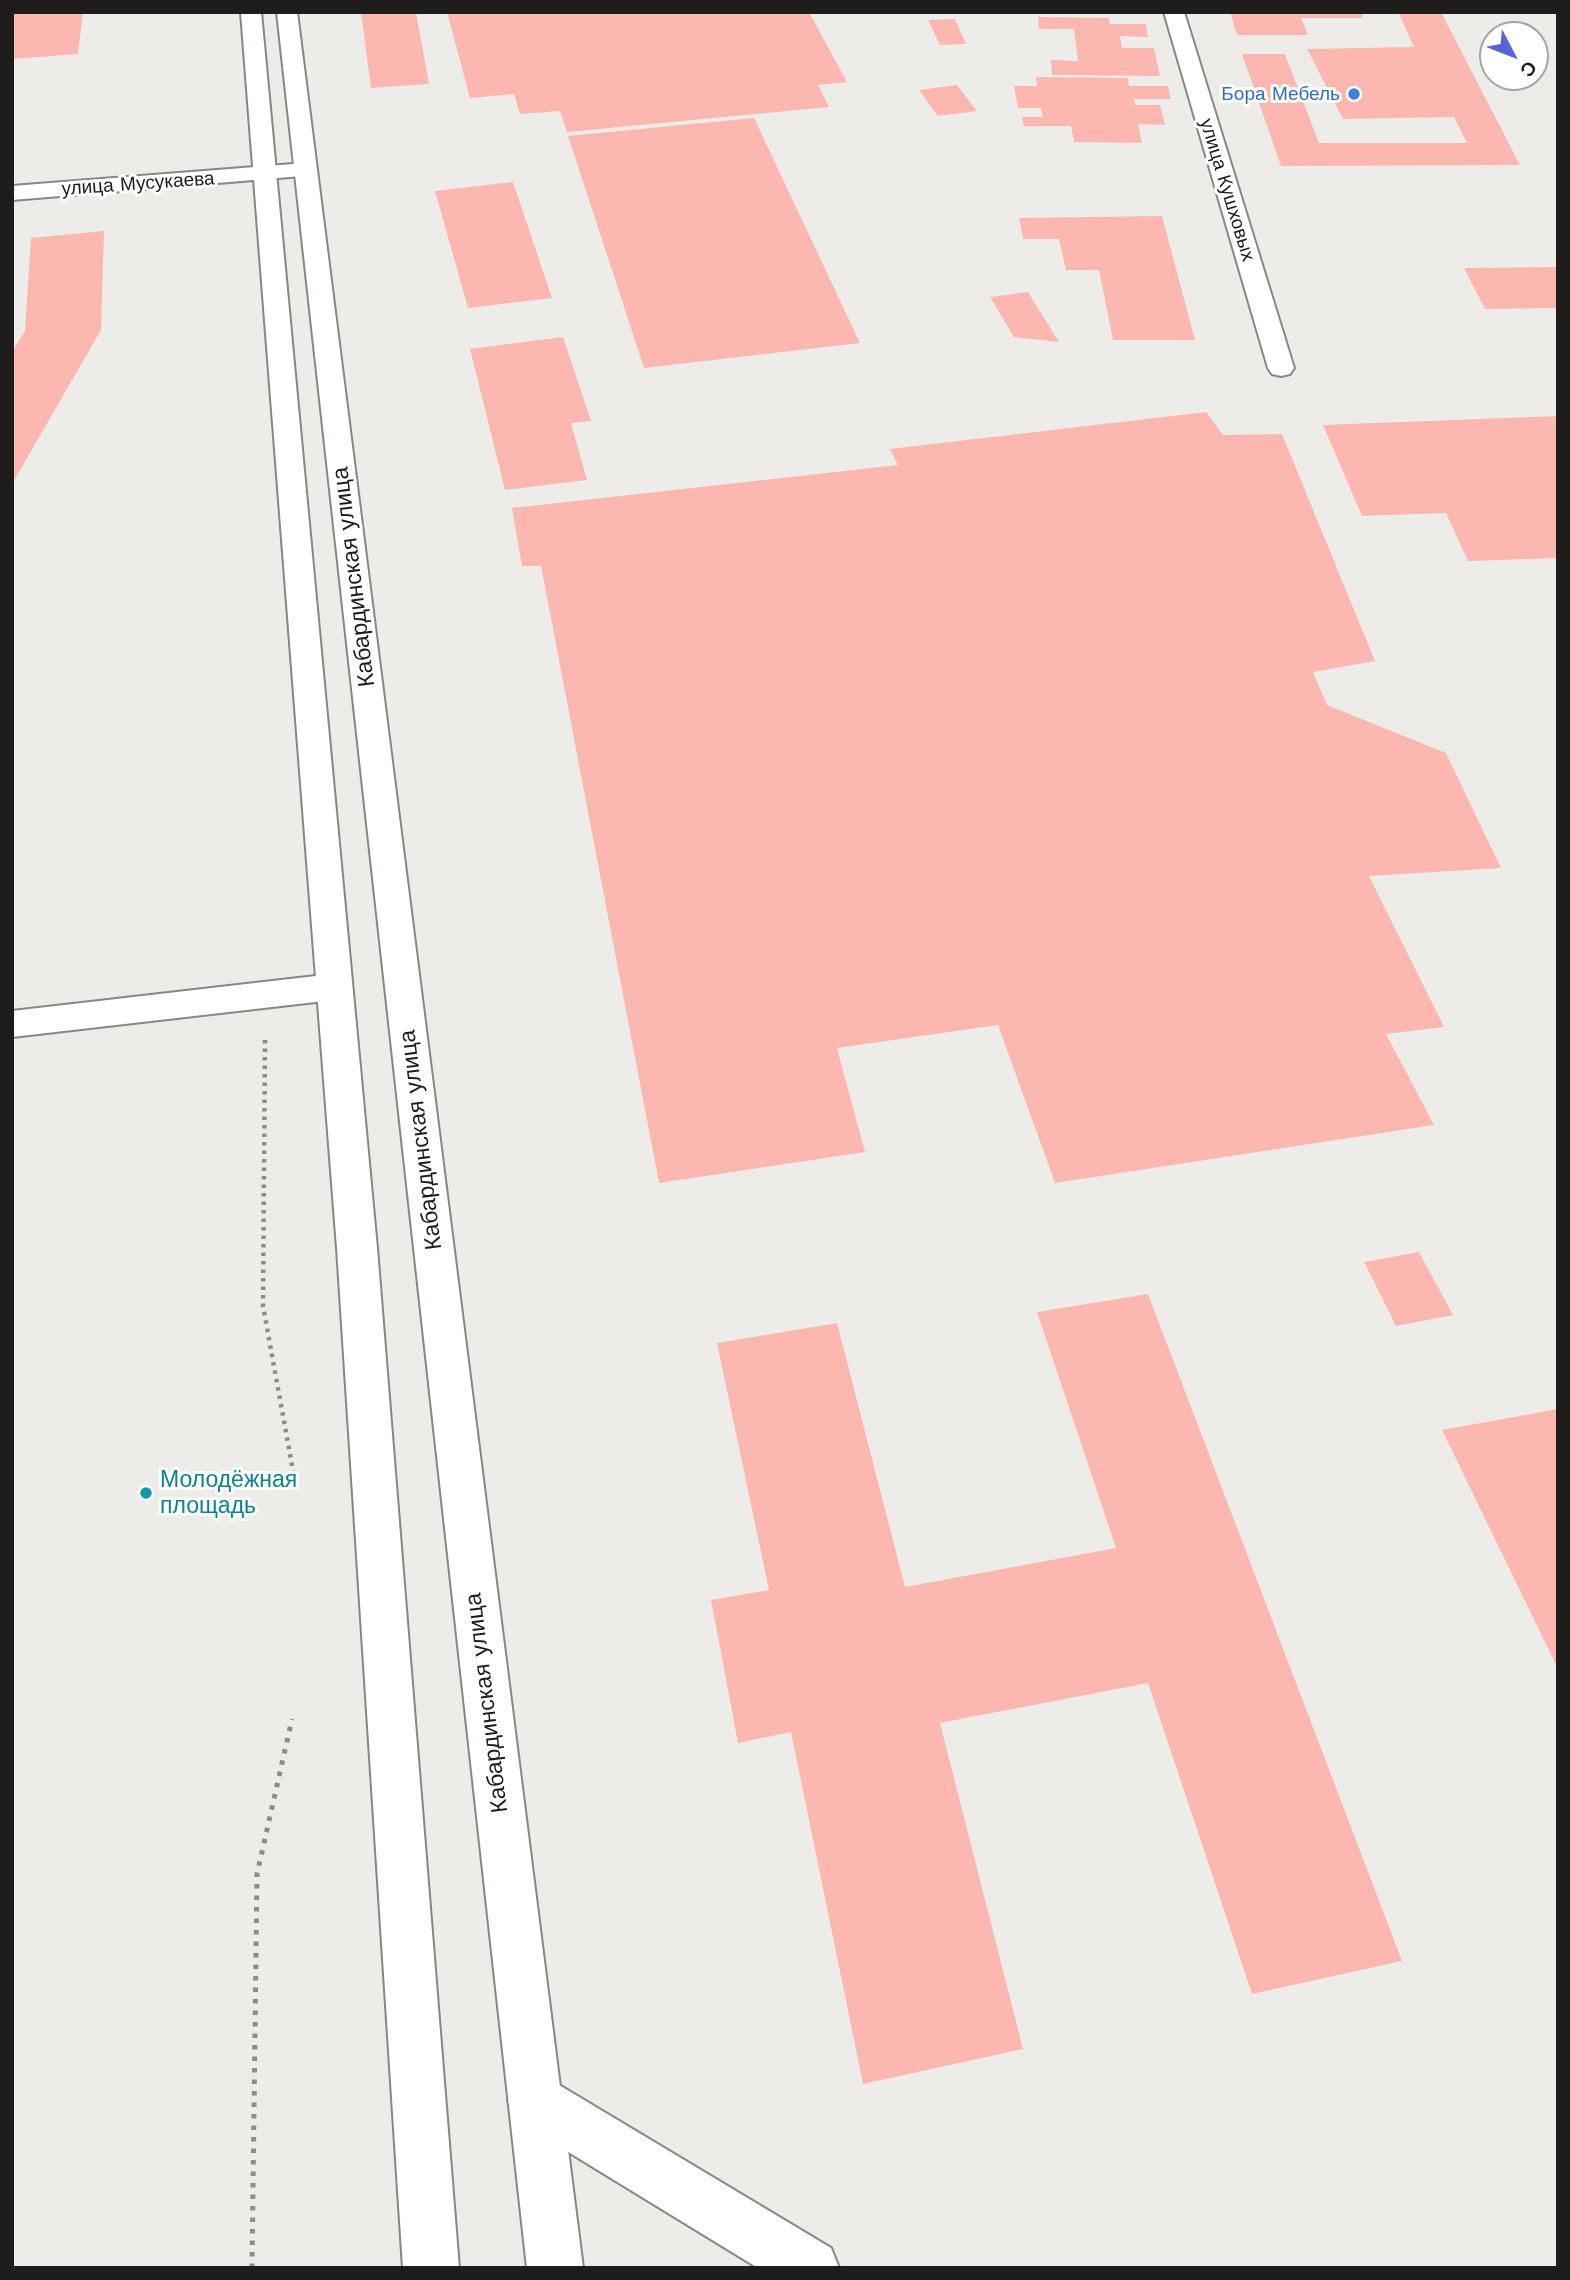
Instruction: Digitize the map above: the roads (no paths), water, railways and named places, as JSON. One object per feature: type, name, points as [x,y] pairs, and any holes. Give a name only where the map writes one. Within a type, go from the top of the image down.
[{"type":"main road","name":"Кабардинская улица","points":[[251,12],[285,173],[555,2268]]},
{"type":"main road","name":"Кабардинская улица","points":[[287,12],[285,173],[333,987],[357,1248],[431,2268]]},
{"type":"main road","name":"улица Кушховых","points":[[1174,12],[1281,368]]},
{"type":"main road","name":"улица Мусукаева","points":[[12,193],[285,173]]},
{"type":"main road","points":[[12,214],[150,197],[195,180]]},
{"type":"main road","points":[[12,1024],[333,987]]},
{"type":"main road","points":[[534,2101],[811,2268]]},
{"type":"place","name":"Бора Мебель","points":[[1354,94]]},
{"type":"place","name":"Молодёжная площадь","points":[[146,1493]]}]
